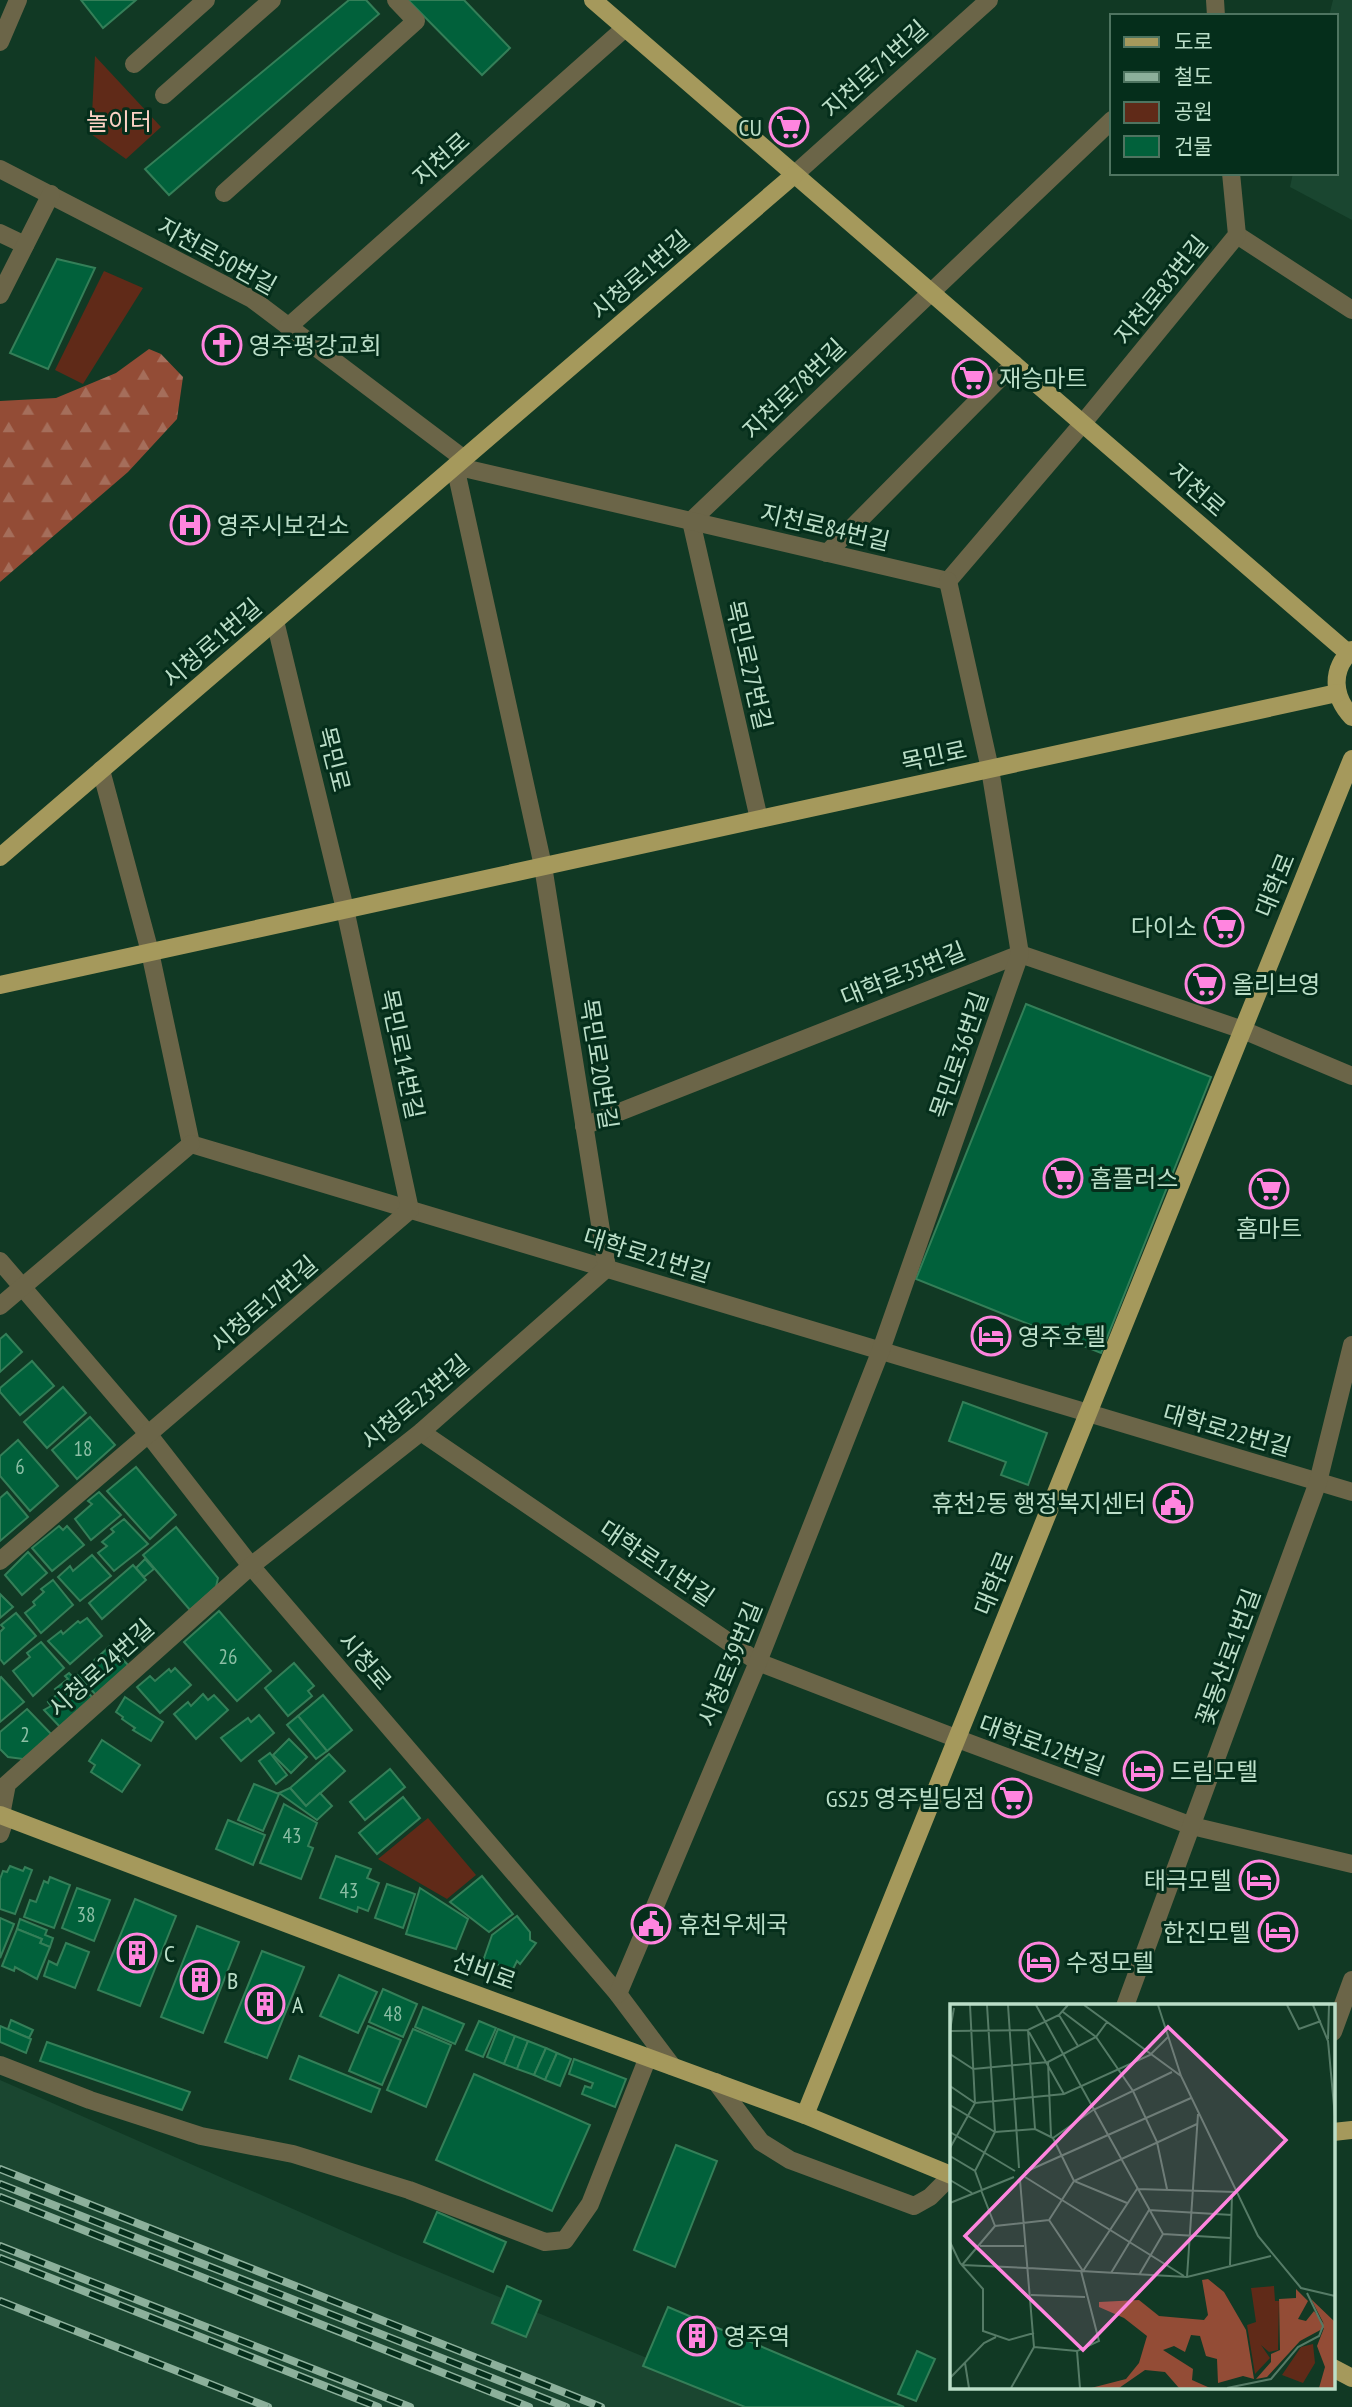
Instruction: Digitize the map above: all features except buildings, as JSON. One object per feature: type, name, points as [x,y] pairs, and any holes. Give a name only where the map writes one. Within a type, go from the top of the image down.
[{"type":"main road","name":"지천로","points":[[593,0],[1350,651]]},
{"type":"main road","name":"시청로1번길","points":[[0,857],[794,175]]},
{"type":"main road","points":[[1350,651],[1338,670],[1337,693],[1341,705],[1352,717]]},
{"type":"main road","name":"목민로","points":[[0,985],[1337,693]]},
{"type":"main road","name":"대학로","points":[[805,2115],[1352,760]]},
{"type":"main road","name":"선비로","points":[[2,1820],[805,2115],[950,2176]]},
{"type":"main road","points":[[1334,2132],[1352,2130]]},
{"type":"main road","points":[[1340,2367],[1352,2378]]},
{"type":"street","points":[[0,42],[18,0]]},
{"type":"street","points":[[134,64],[206,0]]},
{"type":"street","points":[[164,95],[272,0]]},
{"type":"street","points":[[224,193],[416,21],[396,0]]},
{"type":"street","name":"지천로71번길","points":[[794,175],[989,0]]},
{"type":"street","name":"지천로","points":[[288,327],[625,28]]},
{"type":"street","points":[[930,292],[1110,122]]},
{"type":"street","name":"지천로50번길","points":[[0,169],[252,299],[459,463]]},
{"type":"street","name":"지천로83번길","points":[[1083,423],[1237,235],[1231,175]]},
{"type":"street","points":[[0,295],[51,194]]},
{"type":"street","points":[[0,233],[25,245]]},
{"type":"street","points":[[1237,235],[1352,310]]},
{"type":"street","name":"지천로78번길","points":[[691,521],[930,292]]},
{"type":"street","points":[[827,553],[1014,364]]},
{"type":"street","points":[[990,769],[948,581],[1083,423]]},
{"type":"street","points":[[542,866],[459,463],[691,521]]},
{"type":"street","name":"지천로84번길","points":[[691,521],[948,581]]},
{"type":"street","name":"목민로27번길","points":[[691,521],[759,819]]},
{"type":"street","name":"목민로","points":[[275,621],[345,909]]},
{"type":"street","name":"목민로36번길","points":[[881,1350],[1020,954],[990,769]]},
{"type":"street","points":[[0,1306],[191,1144],[150,952],[101,770]]},
{"type":"street","name":"목민로20번길","points":[[542,866],[607,1268]]},
{"type":"street","name":"목민로14번길","points":[[345,909],[411,1210]]},
{"type":"street","points":[[1020,954],[1243,1030],[1352,1076]]},
{"type":"street","name":"대학로35번길","points":[[584,1126],[1020,954]]},
{"type":"street","name":"대학로21번길","points":[[191,1144],[881,1350],[1088,1415]]},
{"type":"street","name":"시청로17번길","points":[[0,1560],[411,1210]]},
{"type":"street","name":"시청로","points":[[0,1261],[149,1435],[251,1566],[618,1994],[672,2066]]},
{"type":"street","name":"시청로23번길","points":[[251,1566],[421,1432],[607,1268]]},
{"type":"street","name":"꽃동산로1번길","points":[[1126,2004],[1318,1482],[1352,1345]]},
{"type":"street","name":"시청로39번길","points":[[618,1994],[758,1662],[881,1350]]},
{"type":"street","name":"대학로22번길","points":[[1088,1415],[1352,1492]]},
{"type":"street","name":"대학로11번길","points":[[421,1432],[758,1662],[958,1740]]},
{"type":"street","name":"시청로24번길","points":[[2,1820],[4,1780],[251,1566]]},
{"type":"street","name":"대학로12번길","points":[[958,1740],[1192,1826],[1352,1864]]},
{"type":"street","points":[[1334,2029],[1352,1980]]},
{"type":"street","points":[[0,2065],[90,2100],[201,2136],[293,2154],[409,2190],[545,2242],[565,2240],[590,2204],[648,2057]]},
{"type":"street","points":[[716,2082],[761,2142],[790,2160],[914,2206],[930,2197],[950,2177]]},
{"type":"shaded area","points":[[1333,0],[1352,0],[1352,220],[1290,187],[1293,175],[1338,175],[1338,14],[1330,14]]},
{"type":"shaded area","points":[[0,2080],[393,2253],[765,2407],[0,2407]]},
{"type":"green space","name":"놀이터","points":[[95,56],[161,127],[126,159],[91,134]]},
{"type":"green space","points":[[104,271],[143,288],[83,384],[55,370]]},
{"type":"green space","points":[[149,349],[161,354],[183,377],[177,419],[128,472],[0,582],[0,401],[56,398],[116,373]]},
{"type":"green space","points":[[428,1818],[476,1875],[447,1899],[378,1859]]},
{"type":"railway","points":[[0,2169],[601,2407]]},
{"type":"railway","points":[[0,2184],[566,2407]]},
{"type":"railway","points":[[0,2197],[529,2407]]},
{"type":"railway","points":[[0,2246],[410,2407]]},
{"type":"railway","points":[[0,2258],[378,2407]]},
{"type":"railway","points":[[0,2301],[268,2407]]},
{"type":"place","name":"CU","points":[[789,127]]},
{"type":"place","name":"영주평강교회","points":[[222,345]]},
{"type":"place","name":"재승마트","points":[[972,378]]},
{"type":"place","name":"영주시보건소","points":[[190,525]]},
{"type":"place","name":"다이소","points":[[1224,927]]},
{"type":"place","name":"올리브영","points":[[1205,984]]},
{"type":"place","name":"홈플러스","points":[[1063,1178]]},
{"type":"place","name":"홈마트","points":[[1269,1189]]},
{"type":"place","name":"영주호텔","points":[[991,1336]]},
{"type":"place","name":"휴천2동 행정복지센터","points":[[1173,1503]]},
{"type":"place","name":"드림모텔","points":[[1143,1771]]},
{"type":"place","name":"GS25 영주빌딩점","points":[[1012,1798]]},
{"type":"place","name":"태극모텔","points":[[1259,1880]]},
{"type":"place","name":"휴천우체국","points":[[651,1924]]},
{"type":"place","name":"한진모텔","points":[[1278,1932]]},
{"type":"place","name":"C","points":[[137,1953]]},
{"type":"place","name":"수정모텔","points":[[1039,1962]]},
{"type":"place","name":"B","points":[[200,1980]]},
{"type":"place","name":"A","points":[[265,2004]]},
{"type":"place","name":"영주역","points":[[697,2336]]}]
